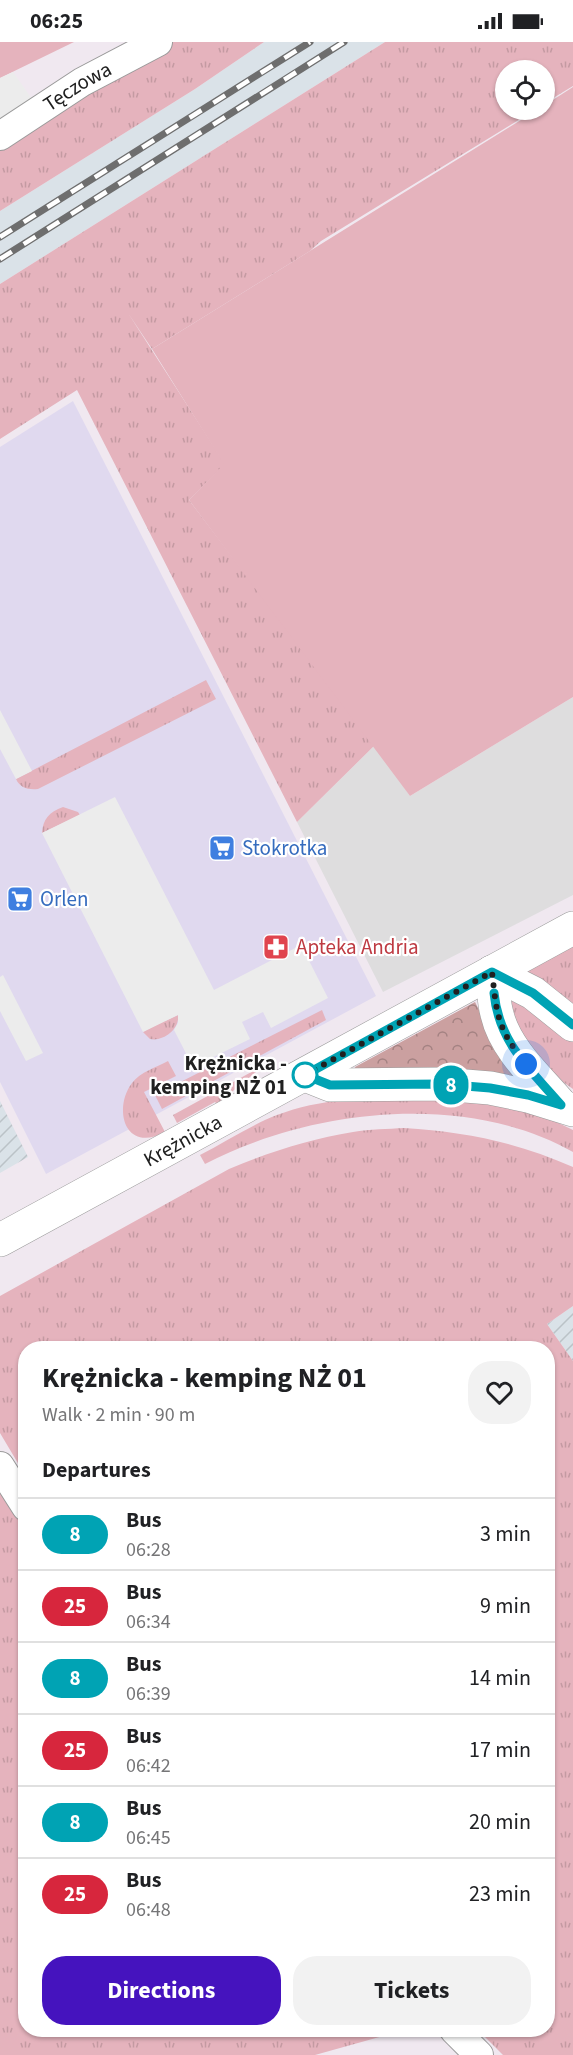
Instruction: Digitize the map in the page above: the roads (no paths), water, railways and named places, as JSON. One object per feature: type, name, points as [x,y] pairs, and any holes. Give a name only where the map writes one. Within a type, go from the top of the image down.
[{"type":"street","name":"Tęczowa","points":[[0,136],[82,82],[158,42]]},
{"type":"street","name":"Krężnicka","points":[[0,1240],[573,928]]},
{"type":"street","points":[[492,972],[533,993],[573,1025]]},
{"type":"street","points":[[492,972],[496,1013],[502,1029],[514,1048],[567,1108]]},
{"type":"street","points":[[305,1075],[330,1085],[441,1084],[490,1088],[528,1095],[567,1108]]},
{"type":"street","points":[[0,1466],[18,1494]]},
{"type":"street","points":[[461,2037],[479,2055]]},
{"type":"railway","points":[[0,237],[310,42]]},
{"type":"railway","points":[[0,259],[344,42]]},
{"type":"place","name":"Stokrotka","points":[[222,848]]},
{"type":"place","name":"Orlen","points":[[20,899]]},
{"type":"place","name":"Apteka Andria","points":[[276,947]]},
{"type":"place","name":"Krężnicka - kemping NŻ 01","points":[[305,1075]]}]
